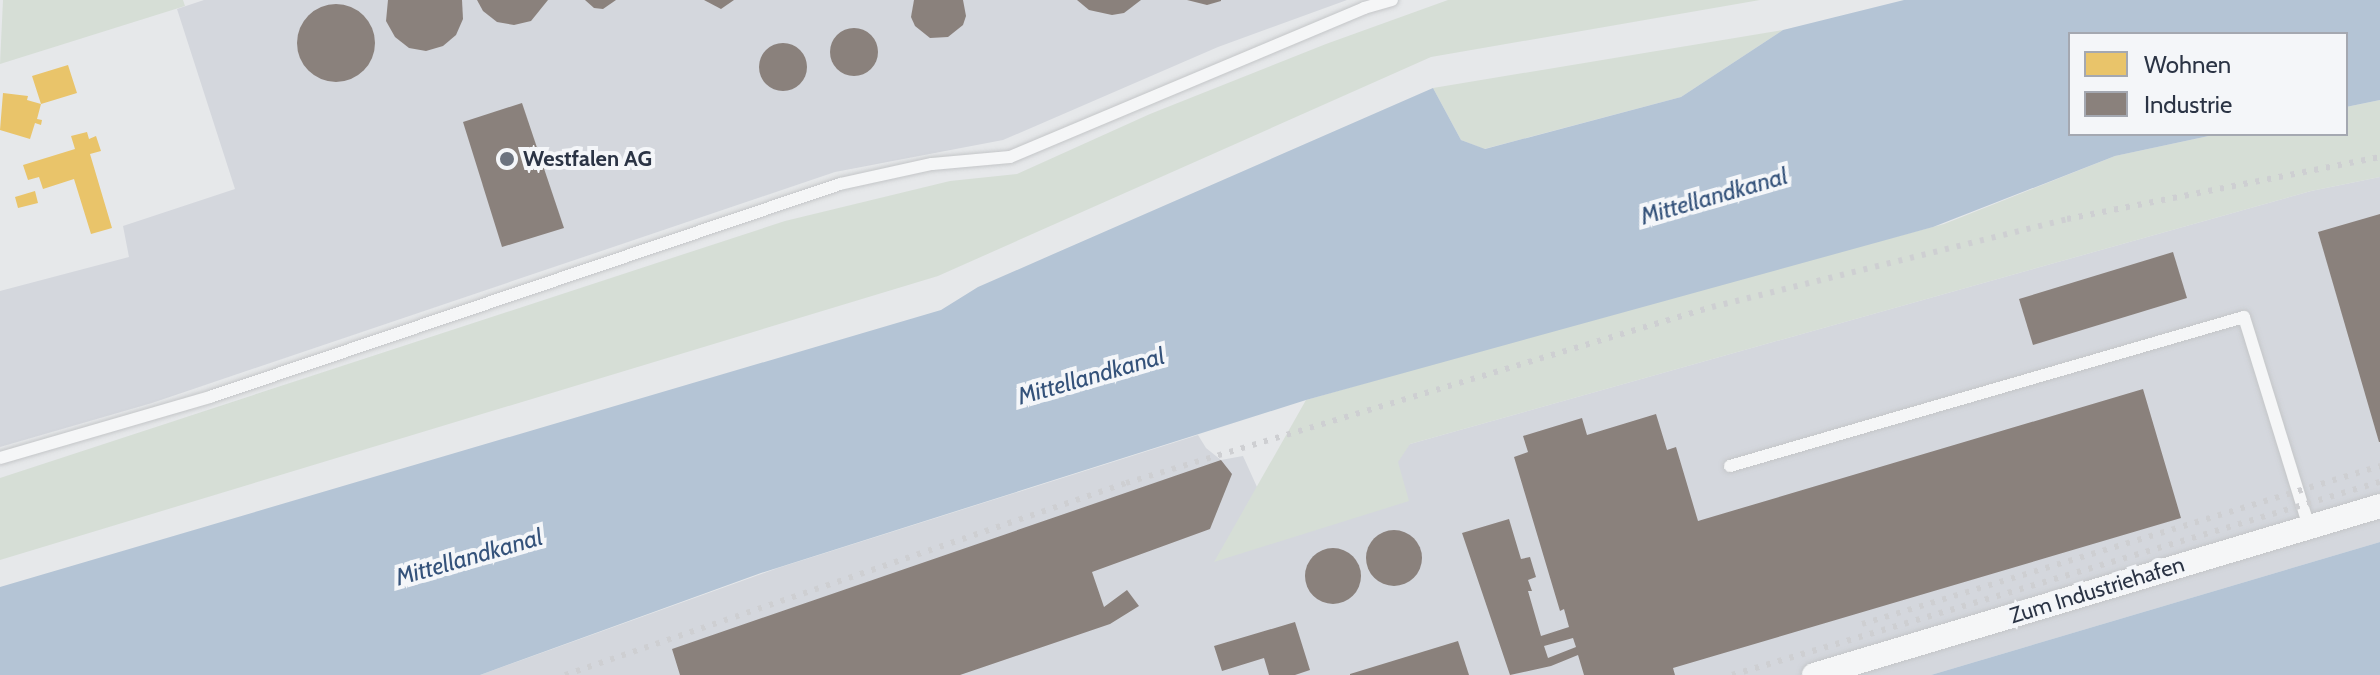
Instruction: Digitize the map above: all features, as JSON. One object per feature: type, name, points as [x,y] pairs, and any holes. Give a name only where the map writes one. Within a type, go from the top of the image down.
[{"type":"street","name":"Zum Industriehafen","points":[[1814,675],[2380,506]]},
{"type":"lane","points":[[0,458],[210,397],[840,184],[932,164],[1010,157],[1364,8],[1392,0]]},
{"type":"lane","points":[[1730,466],[2244,317],[2309,527]]},
{"type":"shaded area","points":[[3,0],[183,0],[185,6],[0,64]]},
{"type":"shaded area","name":"Westfalen AG","points":[[204,0],[1347,0],[1218,47],[1003,140],[835,172],[152,403],[0,447],[0,291],[129,257],[123,226],[235,189],[177,9]]},
{"type":"shaded area","points":[[1448,0],[1760,0],[1431,57],[938,276],[0,560],[0,478],[785,221],[950,181],[1017,174],[1150,114],[1326,44]]},
{"type":"shaded area","points":[[1783,30],[1681,97],[1484,149],[1461,140],[1433,88]]},
{"type":"shaded area","points":[[2380,100],[2380,177],[2311,191],[1410,444],[1398,462],[1409,501],[1214,562],[1306,400],[1663,298],[1944,224],[2115,156],[2209,136],[2348,136],[2348,107]]},
{"type":"shaded area","points":[[2380,177],[2380,542],[1931,675],[480,675],[778,568],[1198,435],[1206,448],[1221,460],[1243,456],[1257,487],[2311,191]]},
{"type":"water","name":"Mittellandkanal","points":[[1904,0],[2380,0],[2380,100],[2348,107],[2348,32],[2068,32],[2068,136],[2209,136],[2115,156],[1933,227],[1306,400],[761,573],[480,675],[0,675],[0,587],[941,310],[978,287],[1433,88],[1461,140],[1485,149],[1681,97],[1783,30]]},
{"type":"water","points":[[2380,542],[2380,675],[1931,675]]},
{"type":"building: Wohnen","points":[[68,65],[77,93],[41,104],[32,76]]},
{"type":"building: Wohnen","points":[[3,93],[28,96],[27,100],[41,104],[37,119],[42,120],[41,125],[35,123],[30,139],[0,130]]},
{"type":"building: Wohnen","points":[[87,132],[89,139],[96,136],[101,151],[90,154],[112,228],[91,234],[74,179],[43,189],[39,177],[28,180],[23,165],[75,149],[71,136]]},
{"type":"building: Wohnen","points":[[35,191],[38,203],[18,208],[15,197]]},
{"type":"building: Industrie","points":[[388,0],[462,0],[463,19],[456,35],[443,46],[426,51],[409,48],[395,37],[386,21]]},
{"type":"building: Industrie","points":[[477,0],[548,0],[531,21],[514,25],[497,22],[483,11]]},
{"type":"building: Industrie","points":[[585,0],[616,0],[603,9],[594,8]]},
{"type":"building: Industrie","points":[[704,0],[734,0],[721,9]]},
{"type":"building: Industrie","points":[[914,0],[963,0],[966,16],[963,25],[948,37],[930,38],[915,26],[911,17]]},
{"type":"building: Industrie","points":[[1077,0],[1141,0],[1124,13],[1112,15],[1089,10]]},
{"type":"building: Industrie","points":[[1187,0],[1221,0],[1221,1],[1207,5]]},
{"type":"building: Industrie","points":[[336,4],[351,7],[363,16],[372,28],[375,43],[372,58],[363,70],[351,79],[336,82],[321,79],[309,70],[300,58],[297,43],[300,28],[309,16],[321,7]]},
{"type":"building: Industrie","points":[[854,28],[871,35],[878,52],[871,69],[854,76],[837,69],[830,52],[837,35]]},
{"type":"building: Industrie","points":[[783,43],[800,50],[807,67],[800,84],[783,91],[766,84],[759,67],[766,50]]},
{"type":"building: Industrie","name":"Westfalen AG","points":[[522,103],[564,228],[502,247],[463,122]]},
{"type":"building: Industrie","points":[[2380,214],[2380,442],[2379,442],[2318,232]]},
{"type":"building: Industrie","points":[[2173,252],[2187,298],[2033,345],[2019,299]]},
{"type":"building: Industrie","points":[[2143,389],[2181,518],[1673,668],[1675,675],[1584,675],[1578,655],[1551,666],[1510,675],[1462,533],[1509,519],[1521,559],[1530,557],[1536,577],[1528,580],[1532,591],[1528,591],[1541,636],[1569,627],[1564,609],[1560,611],[1514,457],[1528,452],[1523,436],[1582,418],[1587,435],[1656,414],[1667,450],[1676,447],[1698,521]],"holes":[[[1573,638],[1576,647],[1548,658],[1544,646]]]},
{"type":"building: Industrie","points":[[1221,460],[1232,474],[1210,529],[1092,572],[1104,607],[1127,590],[1139,606],[1110,624],[960,675],[680,675],[672,649]]},
{"type":"building: Industrie","points":[[1394,530],[1413,539],[1422,558],[1413,577],[1394,586],[1375,577],[1366,558],[1375,539]]},
{"type":"building: Industrie","points":[[1333,548],[1352,557],[1361,576],[1352,595],[1333,604],[1314,595],[1305,576],[1314,557]]},
{"type":"building: Industrie","points":[[1295,622],[1310,670],[1295,675],[1269,675],[1264,658],[1222,671],[1214,646]]},
{"type":"building: Industrie","points":[[1458,641],[1469,675],[1350,675],[1350,674]]},
{"type":"railway","points":[[565,675],[1126,483],[1712,307],[2067,219],[2380,157]]},
{"type":"railway","points":[[1862,624],[2380,466]]},
{"type":"railway","points":[[1732,675],[2380,482]]},
{"type":"place","name":"Westfalen AG","points":[[507,159]]}]
